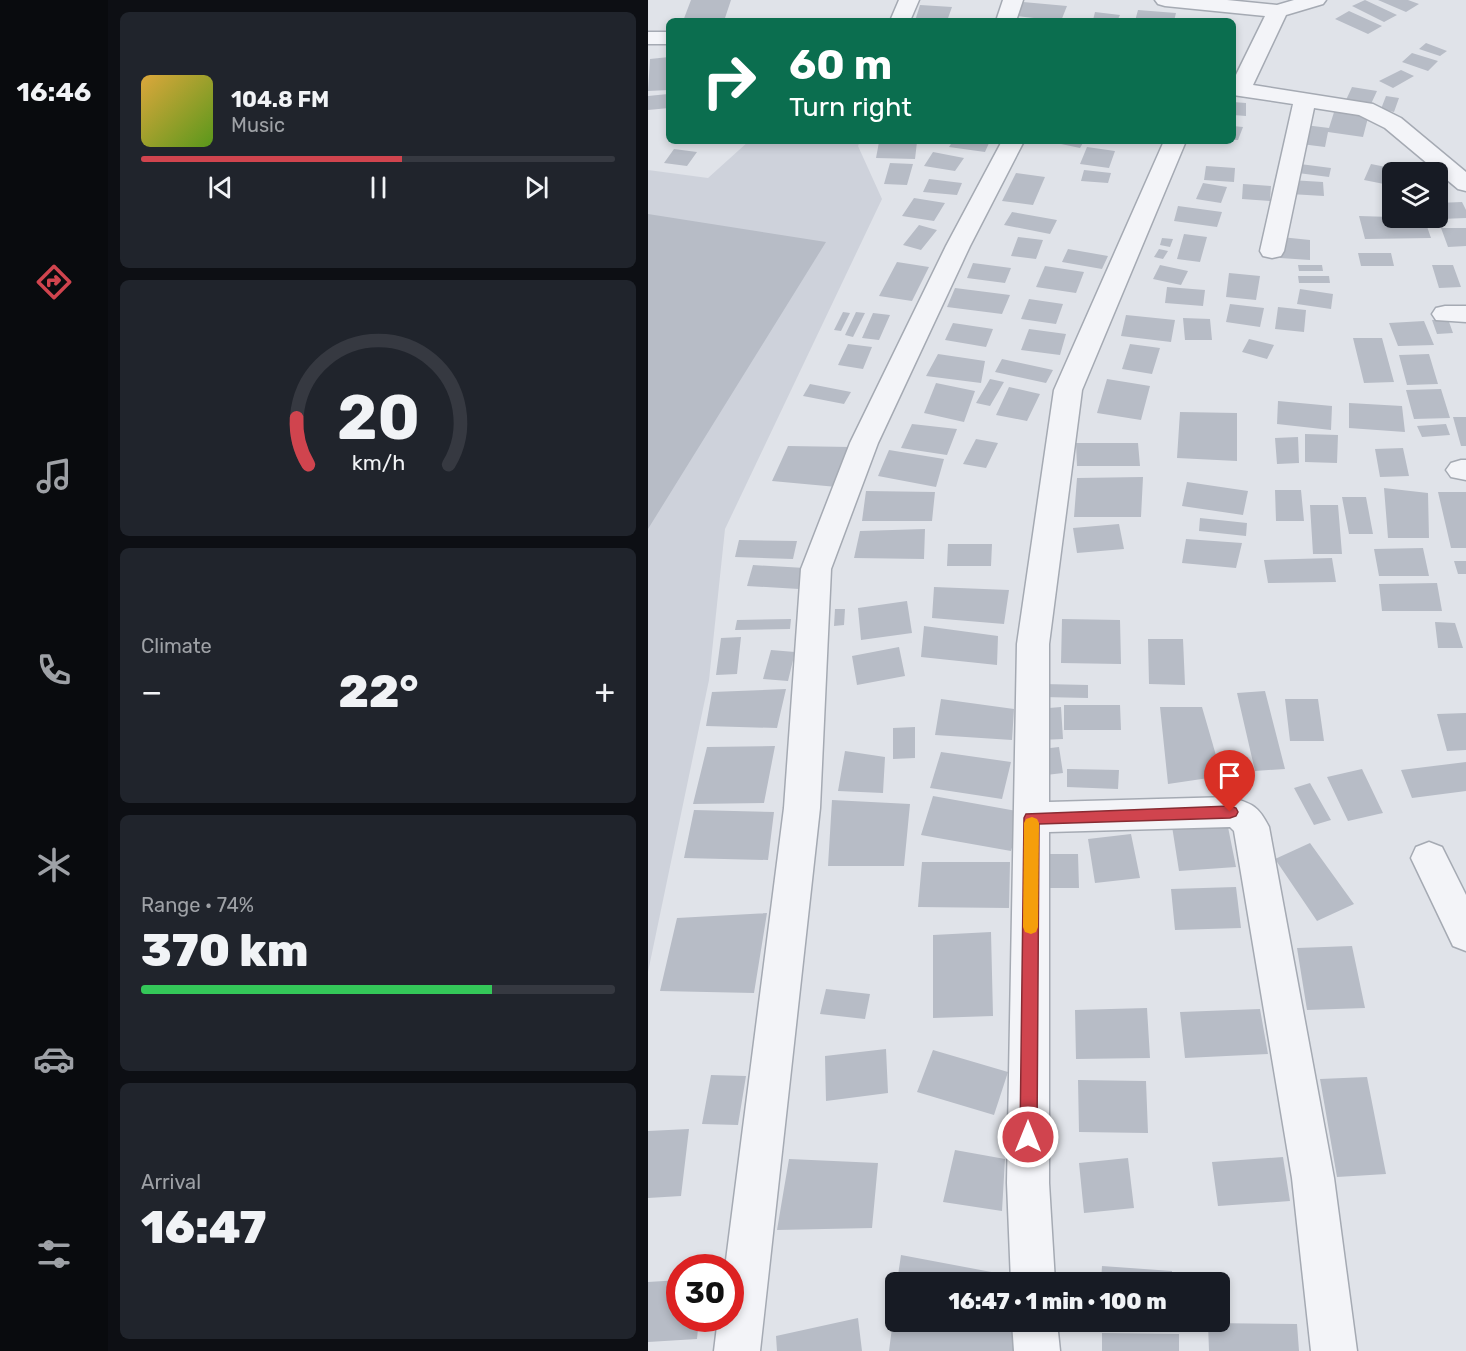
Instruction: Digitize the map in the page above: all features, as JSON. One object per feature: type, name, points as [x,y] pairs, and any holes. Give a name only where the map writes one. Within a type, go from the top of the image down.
[{"type":"street","points":[[901,18],[909,0]]},
{"type":"street","points":[[1007,18],[1013,0]]},
{"type":"street","points":[[1165,0],[1278,10],[1316,0]]},
{"type":"street","points":[[1278,10],[1236,88],[1365,109],[1393,123],[1466,184]]},
{"type":"street","points":[[648,38],[666,38]]},
{"type":"street","points":[[1272,251],[1305,98]]},
{"type":"street","points":[[737,1351],[802,808],[816,569],[864,443],[958,246],[1011,144]]},
{"type":"street","points":[[1032,1272],[1028,1183],[1033,644],[1068,390],[1174,144]]},
{"type":"street","points":[[1032,818],[1230,812],[1243,816],[1251,827],[1313,1178],[1334,1351]]},
{"type":"street","points":[[1429,858],[1466,934]]},
{"type":"street","points":[[1036,1332],[1037,1351]]},
{"type":"shaded area","points":[[746,144],[859,144],[882,199],[725,529],[709,680],[648,972],[648,170],[708,178]]},
{"type":"building","points":[[691,0],[731,0],[725,18],[684,18]]},
{"type":"building","points":[[1365,0],[1397,15],[1384,22],[1352,6]]},
{"type":"building","points":[[1378,0],[1408,0],[1419,4],[1406,12]]},
{"type":"building","points":[[1023,2],[1067,6],[1062,18],[1016,16]]},
{"type":"building","points":[[920,5],[952,7],[948,18],[916,18]]},
{"type":"building","points":[[1138,10],[1176,13],[1175,18],[1136,18]]},
{"type":"building","points":[[1349,11],[1382,26],[1368,34],[1335,19]]},
{"type":"building","points":[[1095,12],[1120,15],[1118,18],[1094,18]]},
{"type":"building","points":[[1426,43],[1447,51],[1440,56],[1419,49]]},
{"type":"building","points":[[1412,53],[1438,61],[1428,71],[1402,62]]},
{"type":"building","points":[[666,57],[666,90],[648,91],[650,59]]},
{"type":"building","points":[[1401,70],[1414,76],[1393,88],[1379,81]]},
{"type":"building","points":[[1352,87],[1377,91],[1371,104],[1346,100]]},
{"type":"building","points":[[666,94],[666,108],[648,110],[648,96]]},
{"type":"building","points":[[1386,96],[1399,98],[1394,112],[1381,109]]},
{"type":"building","points":[[1236,102],[1246,103],[1246,116],[1236,115]]},
{"type":"building","points":[[1335,109],[1369,114],[1363,137],[1328,132],[1325,147],[1293,143],[1297,124],[1329,128]]},
{"type":"building","points":[[1236,126],[1243,127],[1236,140]]},
{"type":"building","points":[[879,144],[917,144],[915,159],[876,158]]},
{"type":"building","points":[[951,144],[989,144],[985,152],[949,147]]},
{"type":"building","points":[[1061,144],[1082,144],[1080,148]]},
{"type":"building","points":[[1087,147],[1115,151],[1109,168],[1080,164]]},
{"type":"building","points":[[674,149],[697,152],[687,166],[664,163]]},
{"type":"building","points":[[933,152],[964,158],[955,171],[924,166]]},
{"type":"building","points":[[890,163],[913,164],[907,185],[884,184]]},
{"type":"building","points":[[1300,164],[1331,168],[1329,177],[1298,173]]},
{"type":"building","points":[[1371,164],[1382,166],[1382,184],[1364,180]]},
{"type":"building","points":[[1206,166],[1235,168],[1234,182],[1204,180]]},
{"type":"building","points":[[1084,170],[1111,173],[1108,183],[1081,181]]},
{"type":"building","points":[[1016,173],[1045,177],[1033,205],[1002,201]]},
{"type":"building","points":[[929,179],[962,183],[957,195],[923,192]]},
{"type":"building","points":[[1290,180],[1323,182],[1324,196],[1290,194]]},
{"type":"building","points":[[1203,183],[1227,187],[1221,203],[1196,199]]},
{"type":"building","points":[[1243,184],[1271,186],[1270,201],[1242,199]]},
{"type":"building","points":[[914,198],[945,203],[934,221],[902,216]]},
{"type":"building","points":[[1462,202],[1466,210],[1466,218],[1448,219],[1448,203]]},
{"type":"building","points":[[1178,206],[1222,212],[1217,227],[1174,221]]},
{"type":"building","points":[[1012,212],[1057,220],[1050,234],[1004,225]]},
{"type":"building","points":[[648,214],[826,242],[648,529]]},
{"type":"building","points":[[1359,216],[1382,217],[1382,228],[1428,228],[1431,238],[1365,239]]},
{"type":"building","points":[[919,225],[937,230],[921,250],[903,245]]},
{"type":"building","points":[[1441,228],[1466,228],[1466,246],[1448,247]]},
{"type":"building","points":[[1184,234],[1207,237],[1200,262],[1177,259]]},
{"type":"building","points":[[1018,237],[1043,240],[1036,259],[1011,256]]},
{"type":"building","points":[[1281,237],[1310,240],[1310,260],[1280,258]]},
{"type":"building","points":[[1162,238],[1173,239],[1170,247],[1160,245]]},
{"type":"building","points":[[1068,249],[1108,256],[1102,269],[1062,262]]},
{"type":"building","points":[[1159,249],[1168,251],[1163,259],[1154,257]]},
{"type":"building","points":[[1358,253],[1391,253],[1394,266],[1361,266]]},
{"type":"building","points":[[897,262],[929,267],[912,301],[879,296]]},
{"type":"building","points":[[973,263],[1011,268],[1005,283],[967,278]]},
{"type":"building","points":[[1160,265],[1188,271],[1181,285],[1153,279]]},
{"type":"building","points":[[1298,265],[1322,265],[1323,271],[1299,271]]},
{"type":"building","points":[[1432,265],[1453,265],[1461,287],[1439,288]]},
{"type":"building","points":[[1045,266],[1084,272],[1076,293],[1036,287]]},
{"type":"building","points":[[1229,273],[1260,276],[1256,300],[1226,297]]},
{"type":"building","points":[[1298,276],[1329,276],[1330,283],[1299,283]]},
{"type":"building","points":[[1167,287],[1205,290],[1203,306],[1165,303]]},
{"type":"building","points":[[955,288],[1010,295],[1002,314],[947,307]]},
{"type":"building","points":[[1300,289],[1333,294],[1331,309],[1297,304]]},
{"type":"building","points":[[1029,299],[1063,304],[1056,324],[1021,319]]},
{"type":"building","points":[[1230,304],[1264,308],[1260,327],[1226,322]]},
{"type":"building","points":[[1278,307],[1306,310],[1304,332],[1275,329]]},
{"type":"building","points":[[843,312],[850,313],[841,331],[834,330]]},
{"type":"building","points":[[856,312],[865,313],[853,337],[845,335]]},
{"type":"building","points":[[873,313],[890,315],[879,340],[862,338]]},
{"type":"building","points":[[1126,315],[1175,320],[1171,342],[1121,336]]},
{"type":"building","points":[[1183,318],[1210,319],[1212,340],[1185,340]]},
{"type":"building","points":[[1448,319],[1453,333],[1437,334],[1432,320]]},
{"type":"building","points":[[1424,321],[1434,345],[1398,346],[1389,323]]},
{"type":"building","points":[[953,323],[993,329],[986,347],[945,340]]},
{"type":"building","points":[[1029,329],[1066,334],[1060,355],[1021,350]]},
{"type":"building","points":[[1353,338],[1382,338],[1394,382],[1364,383]]},
{"type":"building","points":[[1249,339],[1274,345],[1267,359],[1242,352]]},
{"type":"building","points":[[848,344],[872,347],[863,369],[838,365]]},
{"type":"building","points":[[1130,344],[1160,348],[1152,374],[1122,369]]},
{"type":"building","points":[[938,354],[985,361],[981,383],[926,376]]},
{"type":"building","points":[[1429,354],[1438,384],[1407,385],[1399,355]]},
{"type":"building","points":[[1002,359],[1053,370],[1046,383],[995,372]]},
{"type":"building","points":[[990,379],[1004,382],[990,406],[976,403]]},
{"type":"building","points":[[1107,379],[1150,386],[1141,420],[1097,413]]},
{"type":"building","points":[[936,383],[975,391],[964,422],[924,413]]},
{"type":"building","points":[[810,384],[851,392],[844,404],[803,396]]},
{"type":"building","points":[[1009,387],[1040,394],[1027,421],[996,415]]},
{"type":"building","points":[[1441,389],[1450,418],[1414,419],[1406,390]]},
{"type":"building","points":[[1278,401],[1332,406],[1331,430],[1277,424]]},
{"type":"building","points":[[1349,403],[1402,406],[1405,432],[1349,428]]},
{"type":"building","points":[[1180,412],[1237,413],[1237,461],[1177,458]]},
{"type":"building","points":[[1453,417],[1466,417],[1466,446],[1461,446]]},
{"type":"building","points":[[912,424],[957,429],[947,455],[901,448]]},
{"type":"building","points":[[1446,424],[1450,435],[1422,437],[1417,426]]},
{"type":"building","points":[[1305,434],[1338,435],[1337,463],[1305,462]]},
{"type":"building","points":[[1298,437],[1299,463],[1277,464],[1275,438]]},
{"type":"building","points":[[976,439],[998,443],[986,468],[963,464]]},
{"type":"building","points":[[1076,443],[1138,443],[1140,466],[1077,466]]},
{"type":"building","points":[[788,446],[851,447],[837,487],[772,481]]},
{"type":"building","points":[[1403,448],[1409,476],[1380,477],[1375,449]]},
{"type":"building","points":[[889,450],[944,459],[936,487],[878,476]]},
{"type":"building","points":[[1143,477],[1141,517],[1074,517],[1077,478]]},
{"type":"building","points":[[1187,482],[1248,491],[1243,515],[1182,506]]},
{"type":"building","points":[[1384,488],[1428,493],[1429,538],[1388,538]]},
{"type":"building","points":[[1275,490],[1301,490],[1304,521],[1276,521]]},
{"type":"building","points":[[866,491],[935,492],[932,521],[862,521]]},
{"type":"building","points":[[1438,492],[1466,492],[1466,548],[1451,548]]},
{"type":"building","points":[[1342,497],[1366,497],[1373,534],[1349,534]]},
{"type":"building","points":[[1310,505],[1338,505],[1342,554],[1313,554]]},
{"type":"building","points":[[1200,518],[1247,523],[1246,536],[1199,531]]},
{"type":"building","points":[[1119,524],[1124,549],[1077,553],[1073,528]]},
{"type":"building","points":[[925,529],[924,559],[854,558],[860,531]]},
{"type":"building","points":[[1186,539],[1242,543],[1236,568],[1182,563]]},
{"type":"building","points":[[739,540],[797,541],[793,559],[735,557]]},
{"type":"building","points":[[948,544],[992,544],[991,566],[947,566]]},
{"type":"building","points":[[1423,548],[1429,576],[1379,576],[1374,549]]},
{"type":"building","points":[[1332,558],[1336,582],[1268,583],[1264,560]]},
{"type":"building","points":[[1454,561],[1466,561],[1466,574],[1458,574]]},
{"type":"building","points":[[753,565],[805,568],[799,589],[747,586]]},
{"type":"building","points":[[1437,583],[1442,611],[1382,611],[1379,584]]},
{"type":"building","points":[[934,587],[1009,590],[1004,624],[932,618]]},
{"type":"building","points":[[907,601],[912,633],[861,640],[858,608]]},
{"type":"building","points":[[835,609],[845,609],[844,625],[834,626]]},
{"type":"building","points":[[791,619],[790,629],[735,630],[737,620]]},
{"type":"building","points":[[1062,619],[1120,620],[1121,664],[1061,663]]},
{"type":"building","points":[[1435,622],[1455,623],[1463,648],[1438,648]]},
{"type":"building","points":[[924,626],[998,636],[997,665],[921,657]]},
{"type":"building","points":[[741,637],[737,674],[716,675],[721,638]]},
{"type":"building","points":[[1148,639],[1183,639],[1185,685],[1149,684]]},
{"type":"building","points":[[899,647],[905,676],[857,685],[852,656]]},
{"type":"building","points":[[771,650],[795,652],[788,681],[763,679]]},
{"type":"building","points":[[1043,684],[1088,685],[1088,698],[1043,697]]},
{"type":"building","points":[[786,689],[777,728],[706,726],[712,692]]},
{"type":"building","points":[[1265,691],[1285,769],[1255,771],[1237,693]]},
{"type":"building","points":[[941,699],[1014,709],[1012,740],[935,735]]},
{"type":"building","points":[[1285,699],[1318,699],[1324,741],[1290,741]]},
{"type":"building","points":[[1064,705],[1120,705],[1121,730],[1064,730]]},
{"type":"building","points":[[1061,707],[1063,739],[1040,740],[1037,709]]},
{"type":"building","points":[[1160,707],[1202,707],[1222,776],[1168,784]]},
{"type":"building","points":[[1466,713],[1466,750],[1447,751],[1437,714]]},
{"type":"building","points":[[915,727],[915,758],[893,759],[893,728]]},
{"type":"building","points":[[775,746],[764,803],[693,804],[707,747]]},
{"type":"building","points":[[1059,747],[1063,773],[1046,775],[1042,749]]},
{"type":"building","points":[[845,751],[885,757],[883,793],[838,791]]},
{"type":"building","points":[[941,752],[1011,762],[1002,799],[930,788]]},
{"type":"building","points":[[1466,762],[1466,791],[1412,798],[1401,770]]},
{"type":"building","points":[[1067,769],[1119,770],[1118,789],[1067,787]]},
{"type":"building","points":[[1362,769],[1383,813],[1348,821],[1327,777]]},
{"type":"building","points":[[1310,783],[1331,820],[1314,825],[1294,788]]},
{"type":"building","points":[[933,796],[1022,812],[1011,851],[921,835]]},
{"type":"building","points":[[832,800],[910,804],[904,866],[828,866]]},
{"type":"building","points":[[694,810],[774,812],[768,860],[684,858]]},
{"type":"building","points":[[1226,817],[1236,867],[1179,871],[1171,820]]},
{"type":"building","points":[[1131,834],[1140,878],[1095,883],[1088,839]]},
{"type":"building","points":[[1310,843],[1354,904],[1317,921],[1275,859]]},
{"type":"building","points":[[1049,854],[1078,854],[1079,888],[1049,888]]},
{"type":"building","points":[[922,862],[1010,862],[1009,908],[918,907]]},
{"type":"building","points":[[1236,887],[1241,928],[1175,930],[1171,889]]},
{"type":"building","points":[[767,913],[754,993],[660,991],[677,918]]},
{"type":"building","points":[[991,932],[993,1016],[933,1018],[933,935]]},
{"type":"building","points":[[1352,946],[1365,1008],[1307,1010],[1297,948]]},
{"type":"building","points":[[826,989],[870,994],[865,1019],[820,1014]]},
{"type":"building","points":[[1147,1008],[1150,1058],[1076,1059],[1075,1010]]},
{"type":"building","points":[[1260,1009],[1268,1054],[1185,1058],[1180,1012]]},
{"type":"building","points":[[886,1049],[888,1093],[826,1101],[825,1056]]},
{"type":"building","points":[[933,1050],[1008,1072],[994,1115],[917,1092]]},
{"type":"building","points":[[711,1075],[746,1076],[738,1125],[702,1124]]},
{"type":"building","points":[[1367,1077],[1386,1174],[1337,1177],[1320,1079]]},
{"type":"building","points":[[1078,1080],[1146,1081],[1148,1133],[1079,1132]]},
{"type":"building","points":[[689,1129],[681,1196],[648,1198],[648,1131]]},
{"type":"building","points":[[955,1150],[1005,1159],[1002,1211],[943,1202]]},
{"type":"building","points":[[1283,1157],[1290,1201],[1218,1206],[1212,1162]]},
{"type":"building","points":[[1128,1158],[1134,1208],[1084,1213],[1079,1163]]},
{"type":"building","points":[[789,1159],[878,1163],[872,1228],[777,1230]]},
{"type":"building","points":[[901,1255],[991,1272],[898,1272]]},
{"type":"building","points":[[1102,1266],[1172,1271],[1172,1272],[1102,1272]]},
{"type":"building","points":[[666,1281],[666,1332],[698,1332],[697,1339],[648,1342],[648,1282]]},
{"type":"building","points":[[858,1318],[862,1351],[777,1351],[776,1336]]},
{"type":"building","points":[[1230,1323],[1297,1324],[1299,1351],[1209,1351],[1208,1332],[1230,1332]]},
{"type":"building","points":[[891,1332],[1019,1332],[1019,1351],[889,1351]]},
{"type":"building","points":[[1102,1333],[1179,1334],[1179,1351],[1102,1351]]},
{"type":"slow traffic","points":[[1031,927],[1032,823]]},
{"type":"route","points":[[1028,1137],[1032,818],[1230,812]]}]
